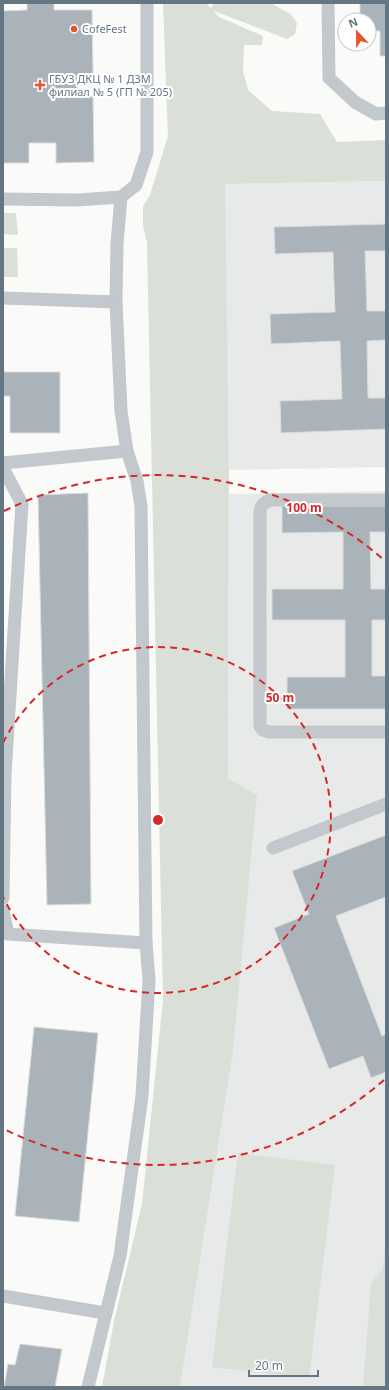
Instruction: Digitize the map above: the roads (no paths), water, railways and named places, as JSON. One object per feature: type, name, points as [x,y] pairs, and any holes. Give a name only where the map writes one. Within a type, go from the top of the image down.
[{"type":"lane","points":[[3,199],[77,200],[121,198],[136,185],[147,152],[147,3]]},
{"type":"lane","points":[[328,3],[330,78],[355,102],[376,114],[386,113]]},
{"type":"lane","points":[[88,1387],[120,1256],[142,1096],[149,980],[146,943],[141,506],[137,481],[127,451],[121,411],[116,302],[117,244],[121,198]]},
{"type":"lane","points":[[3,298],[116,302]]},
{"type":"lane","points":[[3,463],[127,451]]},
{"type":"lane","points":[[3,468],[22,504],[4,775],[3,898]]},
{"type":"lane","points":[[386,500],[270,500],[264,502],[260,508],[260,726],[263,730],[269,732],[386,732]]},
{"type":"lane","points":[[273,848],[386,804]]},
{"type":"lane","points":[[3,911],[8,934],[146,943]]},
{"type":"lane","points":[[3,1296],[105,1313]]},
{"type":"place","name":"CofeFest","points":[[74,29]]},
{"type":"place","name":"ГБУЗ ДКЦ № 1 ДЗМ филиал № 5 (ГП № 205)","points":[[40,85]]}]
